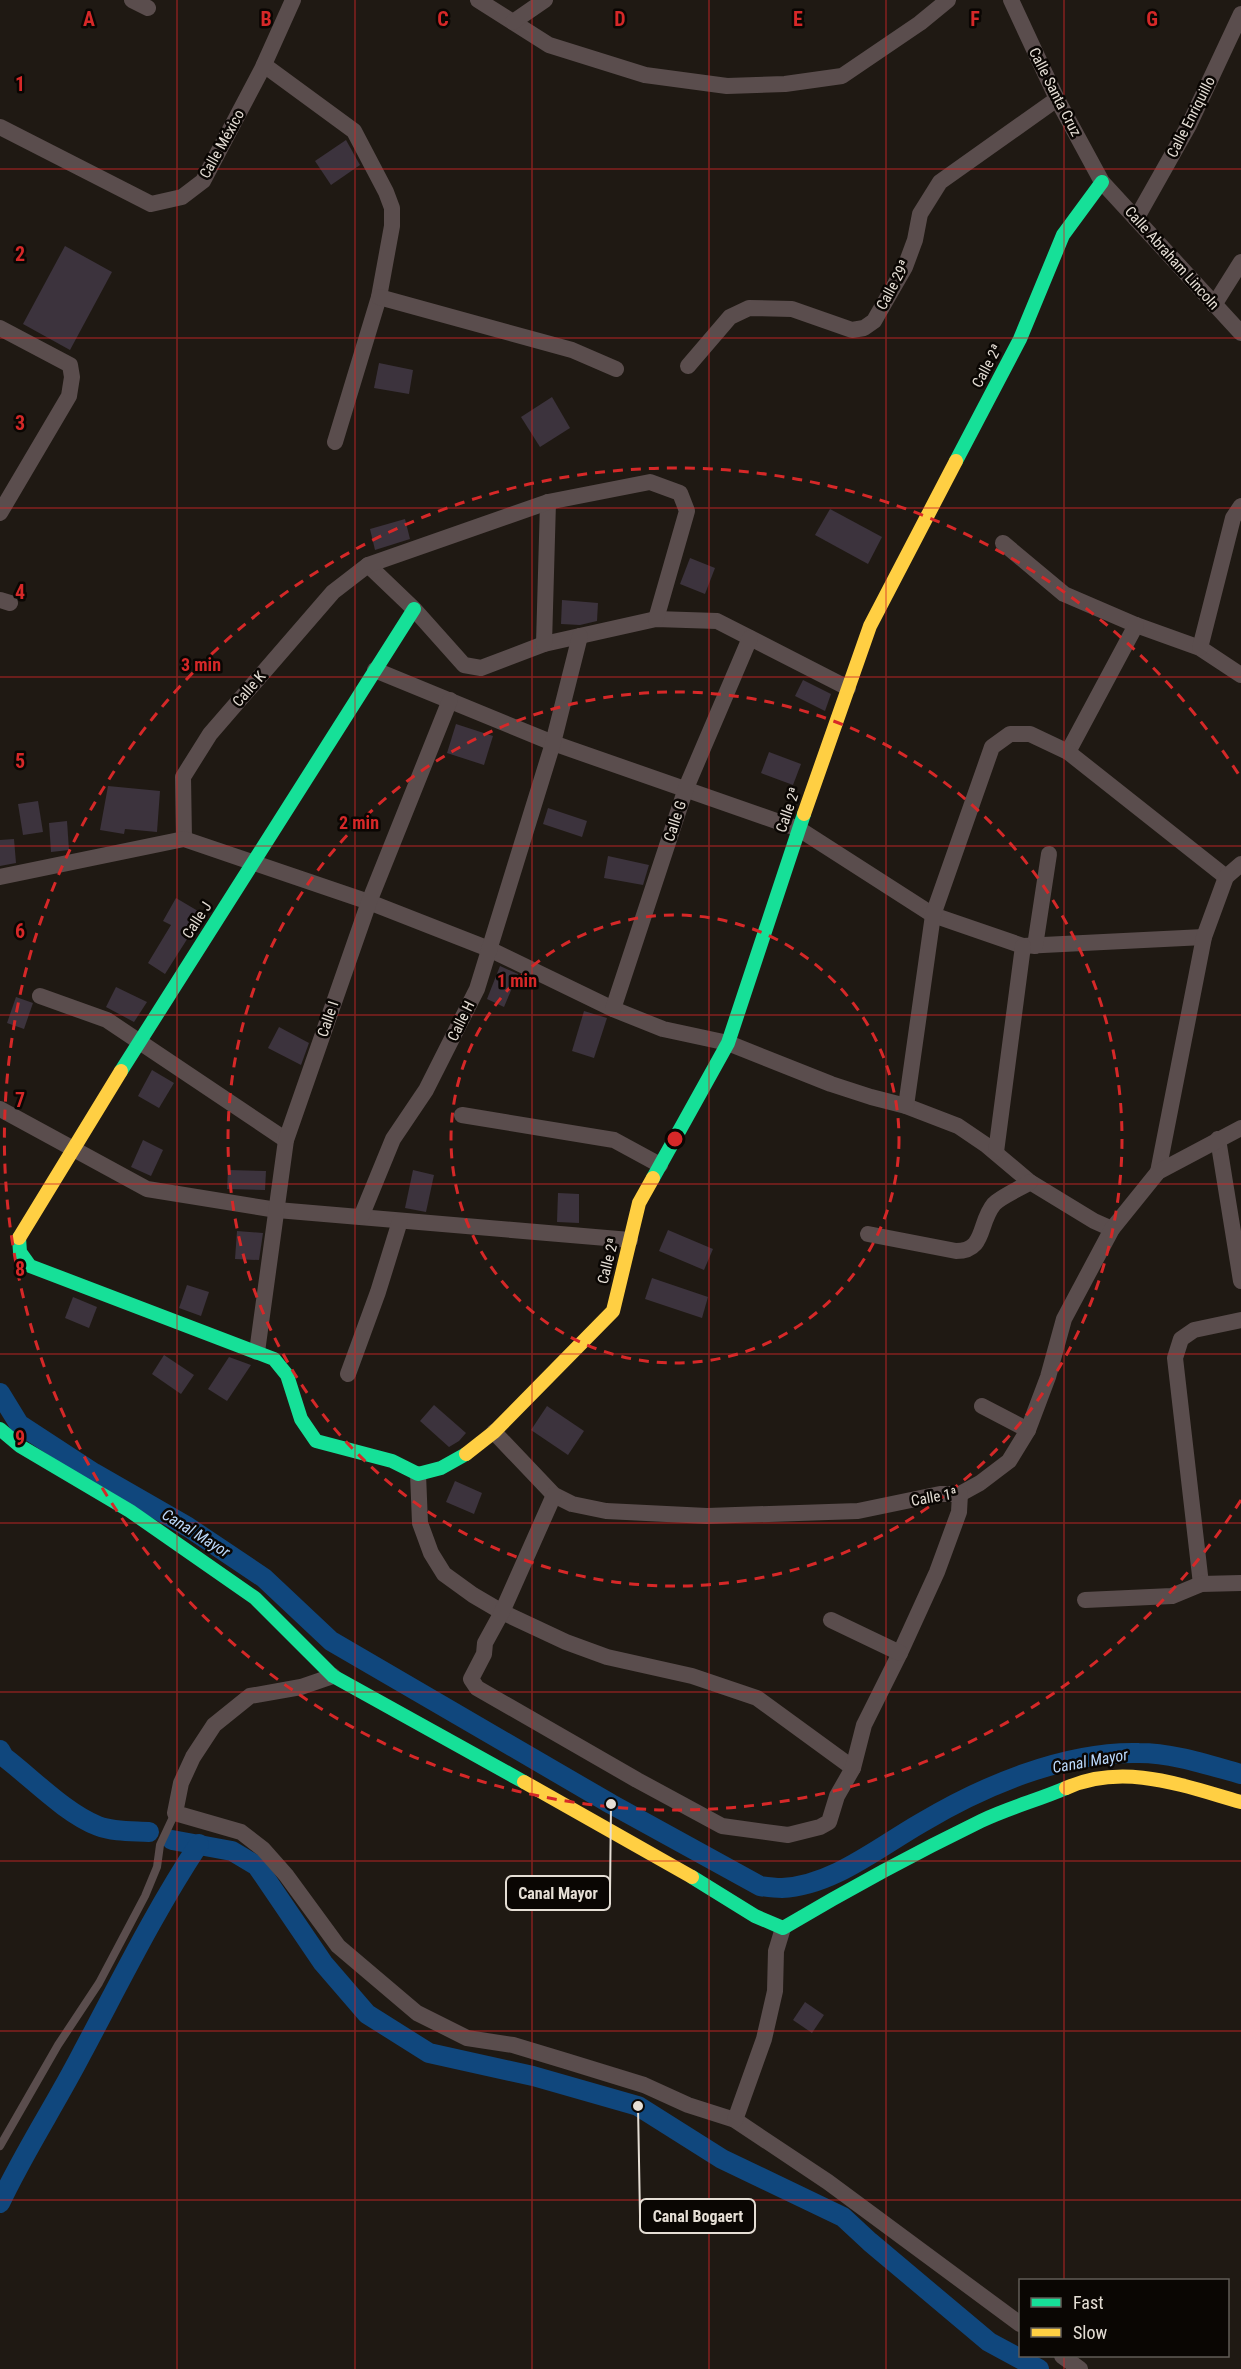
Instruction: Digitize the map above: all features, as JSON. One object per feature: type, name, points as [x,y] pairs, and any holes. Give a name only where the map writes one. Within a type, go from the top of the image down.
[{"type":"street","points":[[132,0],[148,8]]},
{"type":"street","name":"Calle México","points":[[0,127],[151,204],[182,197],[203,181],[264,64],[293,0]]},
{"type":"street","points":[[478,0],[549,45],[645,75],[727,86],[785,84],[842,76],[920,23],[948,0]]},
{"type":"street","points":[[513,22],[545,0]]},
{"type":"street","name":"Calle Santa Cruz","points":[[1011,0],[1057,99],[1102,182]]},
{"type":"street","name":"Calle Enriquillo","points":[[1136,219],[1189,125],[1241,14]]},
{"type":"street","points":[[264,64],[354,131],[392,208],[392,226],[379,297],[334,442]]},
{"type":"street","name":"Calle 29ª","points":[[688,366],[730,317],[749,308],[792,309],[852,330],[864,328],[874,321],[905,267],[915,240],[920,214],[940,182],[1057,99]]},
{"type":"street","name":"Calle Abraham Lincoln","points":[[1102,182],[1241,333]]},
{"type":"street","name":"Calle 2ª","points":[[418,1474],[441,1468],[467,1453],[494,1432],[613,1311],[639,1203],[728,1043],[870,626],[1020,339],[1063,235],[1102,182]]},
{"type":"street","points":[[1215,304],[1241,262]]},
{"type":"street","points":[[379,297],[572,350],[616,369]]},
{"type":"street","points":[[0,328],[69,366],[72,377],[69,396],[0,513]]},
{"type":"street","name":"Calle K","points":[[184,839],[183,777],[210,734],[333,591],[368,565],[548,502],[650,482],[680,493],[687,511],[656,619]]},
{"type":"street","points":[[544,644],[548,502]]},
{"type":"street","points":[[1200,648],[1233,518],[1241,506]]},
{"type":"street","points":[[1003,543],[1064,594],[1136,625],[1200,648],[1241,675]]},
{"type":"street","points":[[368,565],[414,609],[464,665],[470,667],[486,667],[544,644],[656,619],[717,621],[848,688]]},
{"type":"street","name":"Calle J","points":[[257,1352],[30,1266],[19,1253],[19,1236],[139,1041],[414,609]]},
{"type":"street","points":[[1068,752],[1136,625]]},
{"type":"street","name":"Calle H","points":[[361,1218],[393,1139],[426,1090],[477,989],[553,742],[580,636]]},
{"type":"street","name":"Calle G","points":[[613,1009],[686,788],[750,638]]},
{"type":"street","points":[[375,670],[553,742],[799,829],[933,915],[1029,946],[1204,937]]},
{"type":"street","name":"Calle I","points":[[257,1352],[286,1140],[369,902],[450,700]]},
{"type":"street","points":[[906,1106],[933,915],[992,747],[1010,734],[1030,734],[1068,752],[1226,877]]},
{"type":"street","points":[[0,877],[184,839],[369,902],[489,949],[613,1009],[663,1029],[728,1043],[831,1084],[906,1106],[958,1126],[996,1152],[1030,1182],[1094,1221],[1112,1229]]},
{"type":"street","points":[[996,1152],[1029,946],[1049,854]]},
{"type":"street","points":[[1158,1172],[1204,937],[1226,877],[1241,864]]},
{"type":"street","points":[[40,996],[107,1020],[286,1140]]},
{"type":"street","points":[[0,1109],[147,1189],[277,1210],[630,1240]]},
{"type":"street","points":[[462,1115],[614,1140],[660,1165]]},
{"type":"street","name":"Calle 1ª","points":[[494,1432],[554,1495],[572,1504],[606,1511],[707,1516],[858,1511],[940,1494],[960,1494],[981,1483],[1009,1461],[1028,1430],[1048,1377],[1064,1319],[1112,1229],[1158,1172],[1241,1128]]},
{"type":"street","points":[[1218,1139],[1241,1281]]},
{"type":"street","points":[[868,1234],[956,1251],[968,1251],[976,1246],[986,1217],[995,1203],[1030,1182]]},
{"type":"street","points":[[348,1374],[378,1292],[400,1221]]},
{"type":"street","points":[[1201,1584],[1175,1358],[1181,1339],[1194,1330],[1241,1320]]},
{"type":"street","points":[[257,1352],[274,1359],[287,1375],[301,1419],[316,1441],[392,1461],[418,1474],[420,1523],[431,1553],[444,1574],[502,1612],[566,1642],[607,1657],[692,1676],[757,1698],[853,1768]]},
{"type":"street","points":[[982,1406],[1028,1430]]},
{"type":"street","points":[[0,1429],[20,1446],[130,1511],[255,1598],[333,1676],[564,1804],[755,1916],[783,1928]]},
{"type":"street","points":[[554,1495],[502,1612],[485,1642],[484,1654],[471,1679],[477,1688],[722,1826],[788,1835],[820,1827],[829,1822],[837,1796],[853,1768],[864,1725],[900,1653],[951,1534],[959,1512],[960,1494]]},
{"type":"street","points":[[1084,1600],[1172,1596],[1201,1584],[1241,1583]]},
{"type":"street","points":[[831,1620],[900,1653]]},
{"type":"street","points":[[333,1676],[301,1687],[250,1696],[214,1725],[193,1757],[181,1783],[175,1813],[241,1832],[263,1849],[286,1875],[338,1946],[417,2013],[467,2037],[513,2045],[621,2078],[735,2121],[828,2182],[1019,2323]]},
{"type":"street","points":[[735,2121],[764,2039],[775,1991],[776,1951],[783,1928],[837,1896],[983,1820],[1034,1802],[1074,1784],[1110,1775],[1137,1776],[1168,1781],[1241,1802]]},
{"type":"street","points":[[1065,2357],[1080,2369]]},
{"type":"lane","points":[[0,2146],[58,2045],[99,1983],[145,1896],[157,1867],[160,1845],[175,1813]]},
{"type":"building","points":[[346,140],[360,165],[331,185],[315,161]]},
{"type":"building","points":[[65,246],[112,272],[70,350],[23,324]]},
{"type":"building","points":[[379,363],[413,370],[409,394],[374,388]]},
{"type":"building","points":[[552,397],[570,428],[540,447],[521,417]]},
{"type":"building","points":[[830,509],[882,537],[868,564],[815,535]]},
{"type":"building","points":[[405,519],[410,539],[375,550],[370,529]]},
{"type":"building","points":[[690,558],[715,568],[705,594],[680,584]]},
{"type":"building","points":[[562,600],[598,603],[597,621],[580,625],[561,624]]},
{"type":"building","points":[[803,680],[831,694],[825,711],[795,696]]},
{"type":"building","points":[[456,724],[493,736],[484,765],[447,753]]},
{"type":"building","points":[[769,752],[801,764],[793,785],[761,773]]},
{"type":"building","points":[[108,786],[160,791],[157,832],[125,829],[124,834],[100,830]]},
{"type":"building","points":[[38,801],[43,832],[23,835],[18,804]]},
{"type":"building","points":[[548,808],[587,821],[582,837],[543,824]]},
{"type":"building","points":[[67,821],[69,850],[51,852],[49,823]]},
{"type":"building","points":[[14,839],[16,863],[0,866],[0,840]]},
{"type":"building","points":[[608,856],[649,865],[643,885],[604,878]]},
{"type":"building","points":[[176,898],[203,914],[165,974],[148,963],[171,925],[163,921]]},
{"type":"building","points":[[500,966],[518,974],[504,1007],[487,999]]},
{"type":"building","points":[[116,987],[147,1002],[134,1022],[106,1007]]},
{"type":"building","points":[[16,997],[33,1003],[24,1029],[7,1023]]},
{"type":"building","points":[[584,1011],[607,1018],[594,1058],[572,1051]]},
{"type":"building","points":[[279,1027],[309,1043],[301,1065],[268,1048]]},
{"type":"building","points":[[152,1070],[174,1083],[159,1108],[138,1096]]},
{"type":"building","points":[[143,1140],[163,1150],[151,1176],[131,1167]]},
{"type":"building","points":[[228,1170],[266,1171],[265,1190],[227,1189]]},
{"type":"building","points":[[413,1170],[434,1175],[426,1212],[405,1208]]},
{"type":"building","points":[[558,1193],[579,1194],[579,1223],[557,1222]]},
{"type":"building","points":[[668,1230],[713,1249],[704,1270],[659,1251]]},
{"type":"building","points":[[237,1231],[263,1233],[259,1260],[235,1259]]},
{"type":"building","points":[[652,1278],[708,1297],[702,1318],[645,1299]]},
{"type":"building","points":[[187,1285],[209,1292],[201,1316],[179,1308]]},
{"type":"building","points":[[73,1297],[97,1307],[89,1328],[65,1318]]},
{"type":"building","points":[[164,1355],[194,1375],[181,1394],[152,1374]]},
{"type":"building","points":[[229,1357],[251,1365],[227,1401],[208,1389]]},
{"type":"building","points":[[434,1405],[466,1433],[449,1447],[420,1421]]},
{"type":"building","points":[[547,1406],[584,1431],[568,1455],[531,1430]]},
{"type":"building","points":[[455,1481],[482,1493],[474,1514],[446,1502]]},
{"type":"building","points":[[805,2002],[824,2015],[812,2033],[793,2020]]},
{"type":"waterway","name":"Canal Mayor","points":[[0,1393],[19,1424],[94,1473],[188,1527],[264,1578],[331,1641],[611,1804],[760,1886],[782,1888],[801,1886],[837,1873],[971,1796],[1026,1773],[1082,1758],[1111,1754],[1165,1755],[1241,1774]]},
{"type":"waterway","points":[[0,1750],[4,1757],[73,1813],[98,1826],[123,1831],[149,1832]]},
{"type":"waterway","points":[[172,1840],[232,1851],[257,1866],[323,1963],[367,2014],[429,2053],[533,2076],[638,2106],[722,2159],[843,2217],[989,2342],[1039,2369]]},
{"type":"waterway","points":[[0,2203],[152,1922],[199,1844]]},
{"type":"traffic: fast","points":[[956,461],[1020,339],[1063,235],[1102,182]]},
{"type":"traffic: fast","points":[[121,1071],[414,609]]},
{"type":"traffic: fast","points":[[653,1178],[728,1043],[804,814]]},
{"type":"traffic: fast","points":[[19,1238],[20,1252],[30,1266],[274,1359],[287,1375],[301,1419],[316,1441],[392,1461],[418,1474],[441,1468],[466,1454]]},
{"type":"traffic: fast","points":[[0,1429],[20,1446],[130,1511],[255,1598],[333,1676],[524,1782]]},
{"type":"traffic: fast","points":[[692,1877],[755,1916],[783,1928],[880,1873],[991,1816],[1066,1788]]},
{"type":"traffic: slow","points":[[804,814],[870,626],[956,461]]},
{"type":"traffic: slow","points":[[19,1238],[121,1071]]},
{"type":"traffic: slow","points":[[466,1454],[494,1432],[613,1311],[639,1203],[653,1178]]},
{"type":"traffic: slow","points":[[1066,1788],[1088,1780],[1132,1777],[1176,1784],[1241,1802]]},
{"type":"traffic: slow","points":[[524,1782],[692,1877]]},
{"type":"place","name":"Canal Mayor","points":[[611,1804]]},
{"type":"place","name":"Canal Bogaert","points":[[638,2106]]}]
